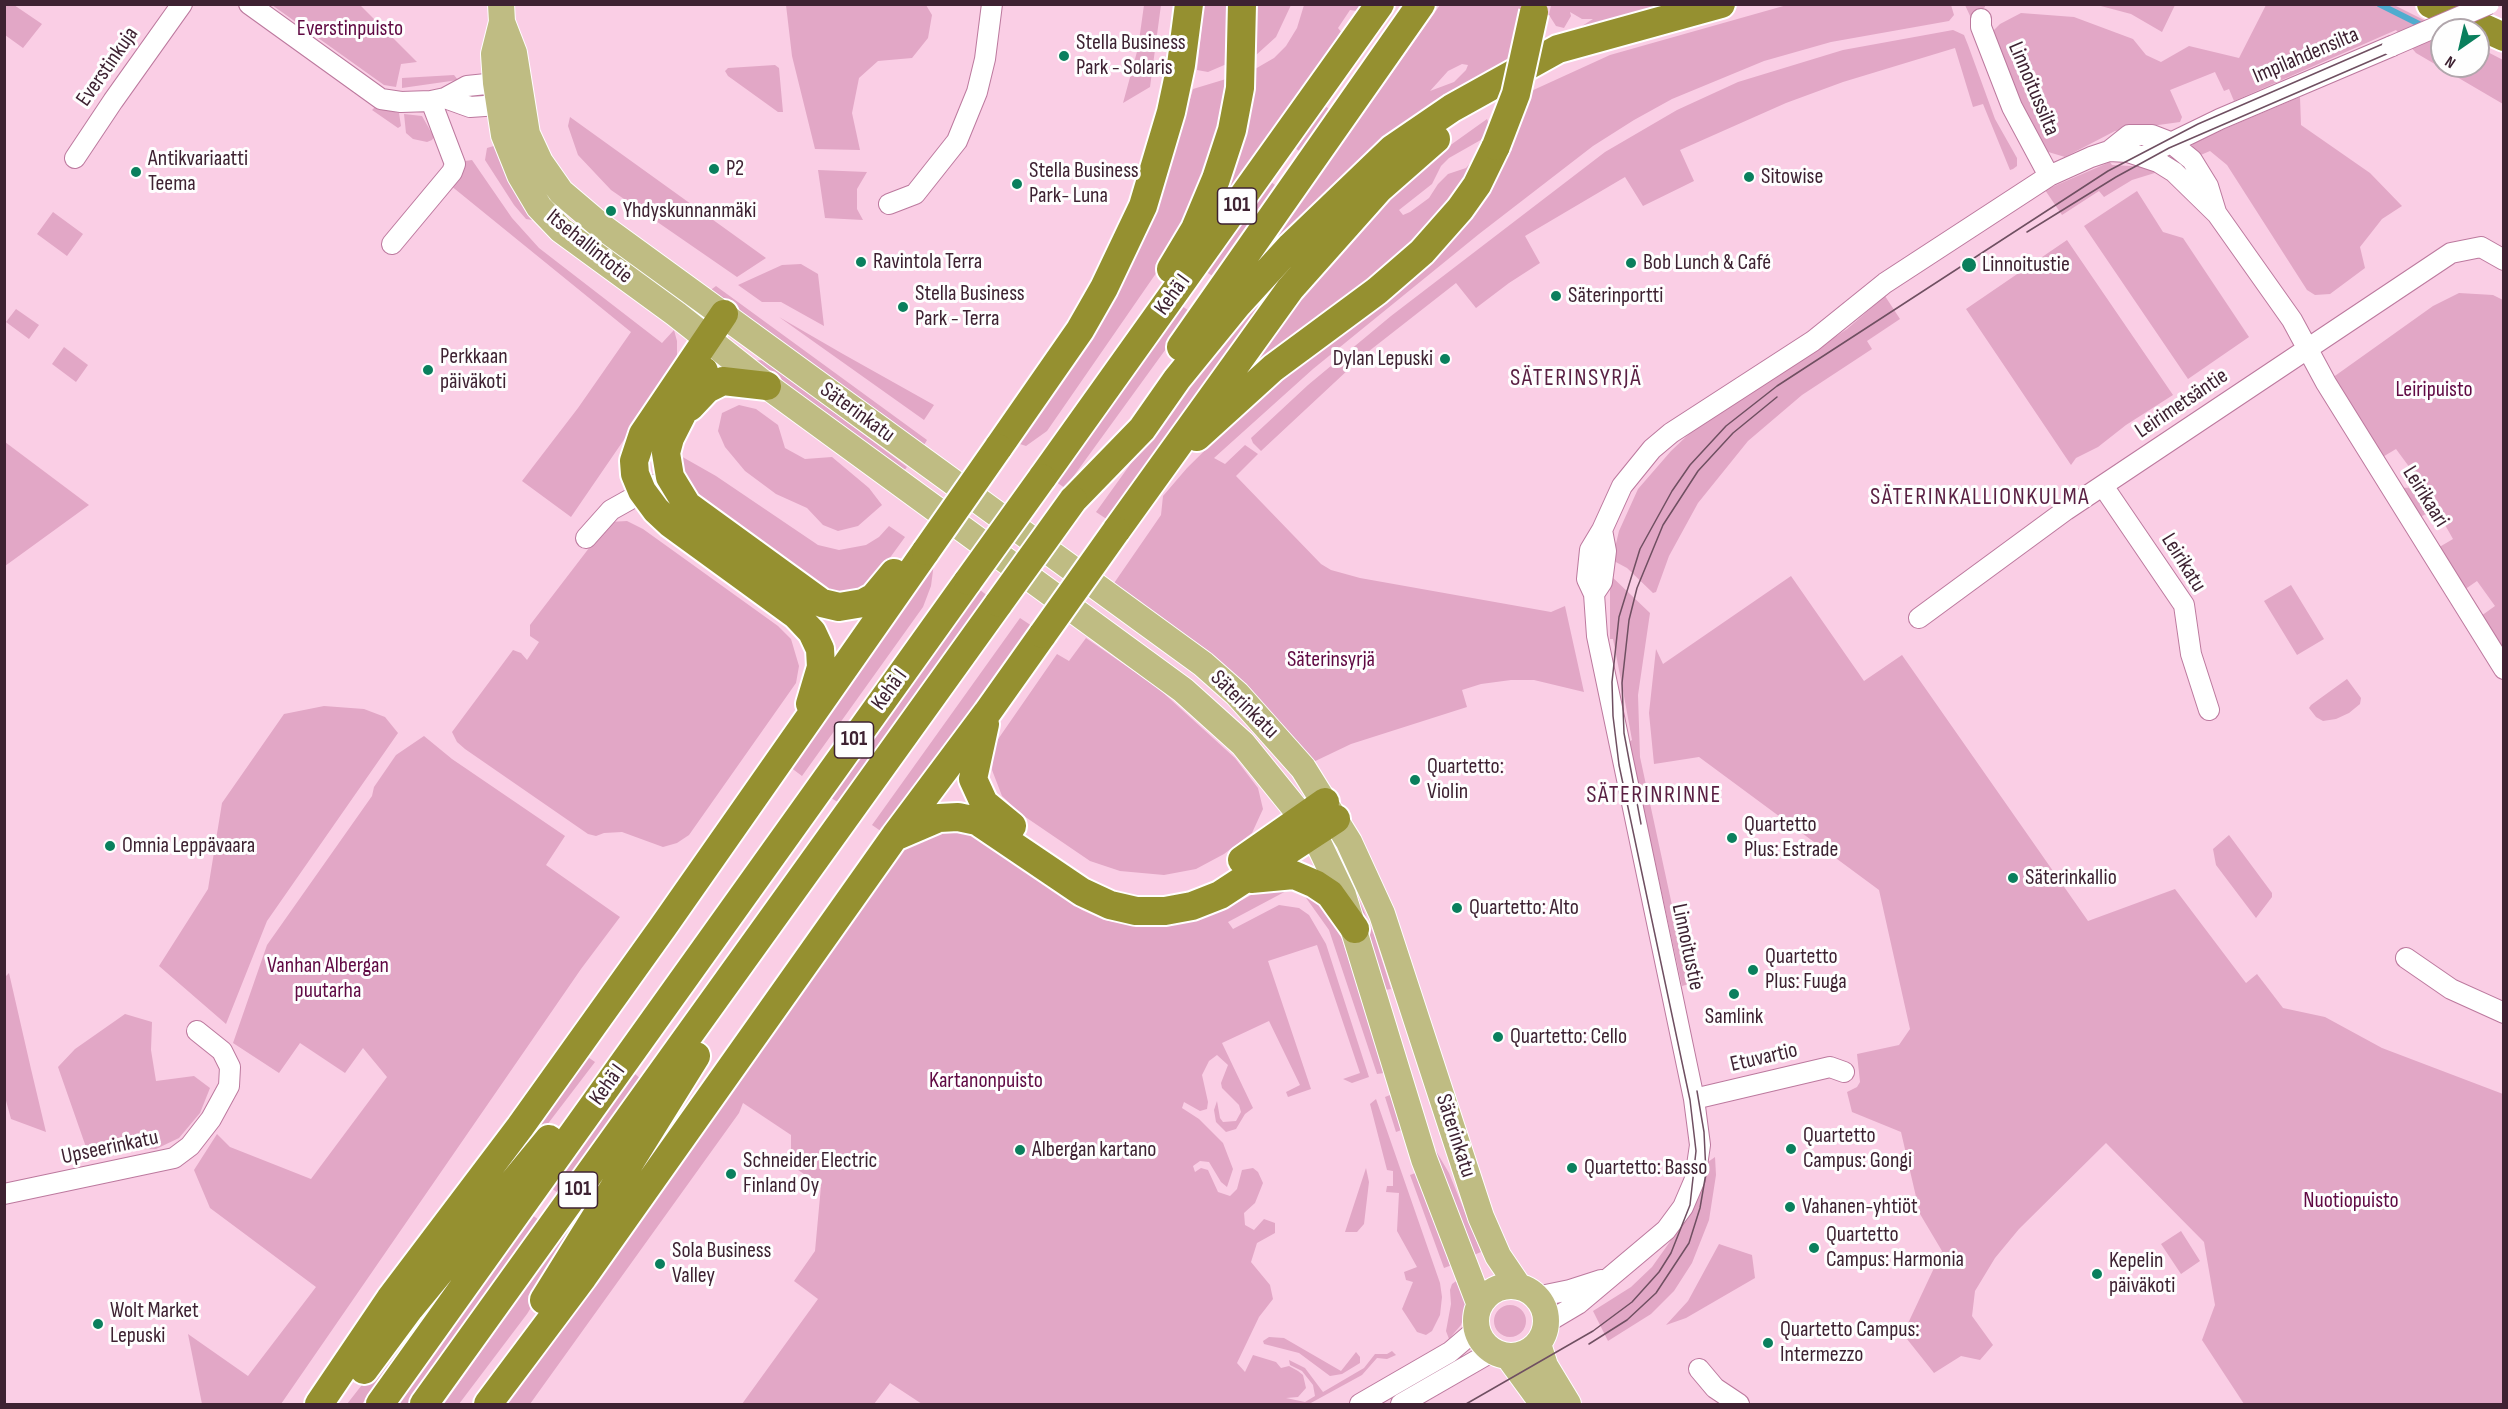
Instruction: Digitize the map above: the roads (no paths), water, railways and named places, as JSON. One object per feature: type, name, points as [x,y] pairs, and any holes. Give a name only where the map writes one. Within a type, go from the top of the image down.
[{"type":"highway","points":[[319,1404],[390,1299],[520,1127],[663,927],[1080,330],[1104,288],[1143,206],[1171,112],[1181,65],[1189,4]]},
{"type":"highway","points":[[1093,406],[1126,336],[1195,230],[1216,179],[1232,130],[1240,88],[1243,40],[1242,4]]},
{"type":"highway","name":"Kehä I","points":[[380,1404],[1380,4]]},
{"type":"highway","name":"Kehä I","points":[[424,1404],[739,980],[771,922],[1073,500],[1421,4]]},
{"type":"highway","points":[[1073,500],[1142,429],[1176,379],[1238,304],[1291,246],[1392,149],[1452,108],[1558,49],[1721,4]]},
{"type":"highway","points":[[2431,4],[2504,37]]},
{"type":"highway","points":[[2469,4],[2504,28]]},
{"type":"highway","points":[[1160,470],[1273,368],[1377,291],[1422,252],[1460,209],[1477,185],[1496,146],[1516,94],[1535,8]]},
{"type":"highway","points":[[488,1404],[1290,289],[1379,189],[1413,157],[1460,119],[1506,89],[1565,58],[1660,22]]},
{"type":"highway","points":[[729,318],[643,434],[634,461],[635,474],[642,491],[656,510],[671,524],[796,615],[813,633],[820,649],[821,667],[800,732]]},
{"type":"highway","points":[[713,342],[666,453],[670,477],[687,505],[822,603],[839,607],[863,603],[874,597],[896,571],[926,552]]},
{"type":"highway","points":[[681,417],[707,389],[723,381],[767,386]]},
{"type":"highway","points":[[987,713],[973,779],[984,803],[1065,865],[1095,881],[1121,891],[1151,894],[1180,890],[1204,882],[1319,818]]},
{"type":"highway","points":[[895,836],[939,818],[958,817],[977,821],[1082,892],[1110,905],[1136,911],[1166,911],[1192,906],[1220,896],[1246,880],[1319,818]]},
{"type":"highway","points":[[1246,880],[1278,876],[1302,878],[1330,894],[1355,929]]},
{"type":"highway","points":[[471,1404],[526,1328],[705,1041],[739,980]]},
{"type":"highway","points":[[338,1404],[410,1308],[551,1137],[615,1050],[675,992]]},
{"type":"main road","name":"Itsehallintotie","points":[[502,13],[494,54],[505,93],[540,162],[561,192],[601,226],[729,318]]},
{"type":"main road","name":"Itsehallintotie","points":[[505,93],[504,135],[516,165],[539,207],[561,230],[713,342]]},
{"type":"main road","name":"Säterinkatu","points":[[729,318],[1203,664],[1266,725],[1303,768],[1355,929],[1424,1159],[1475,1287],[1479,1317]]},
{"type":"main road","name":"Säterinkatu","points":[[713,342],[767,386],[1183,690],[1319,818],[1382,914],[1481,1217],[1498,1256],[1528,1292]]},
{"type":"main road","points":[[1543,1404],[1501,1353],[1483,1342],[1479,1317],[1497,1289],[1528,1292],[1544,1309],[1542,1333],[1545,1366],[1568,1404]]},
{"type":"main road","points":[[1501,1353],[1524,1354],[1542,1333]]},
{"type":"street","name":"Everstinkuja","points":[[75,158],[112,100],[182,4]]},
{"type":"street","points":[[249,4],[381,99],[401,102],[438,100],[467,86],[505,93]]},
{"type":"street","points":[[889,204],[915,194],[957,141],[977,92],[986,58],[992,4]]},
{"type":"street","name":"Impilahdensilta","points":[[2144,156],[2170,142],[2489,4]]},
{"type":"street","name":"Linnoitussilta","points":[[1982,19],[1981,27],[2012,106],[2049,176]]},
{"type":"street","points":[[392,244],[452,172],[455,164],[438,100]]},
{"type":"street","name":"Linnoitustie","points":[[1542,1333],[1666,1230],[1683,1207],[1695,1179],[1700,1145],[1694,1099],[1598,636],[1594,594],[1587,579],[1590,550],[1622,486],[1641,460],[1671,433],[1813,340],[1885,283],[2049,176],[2109,152],[2129,135],[2151,135],[2170,142],[2192,160],[2208,186],[2217,214]]},
{"type":"street","name":"Linnoitustie","points":[[2109,152],[2144,156],[2174,172],[2217,214],[2292,320],[2308,350]]},
{"type":"street","name":"Leirimetsäntie","points":[[1919,618],[2066,510],[2451,253],[2481,247],[2504,260]]},
{"type":"street","name":"Leirikaari","points":[[2308,350],[2326,383],[2504,669]]},
{"type":"street","points":[[586,538],[611,510],[670,477]]},
{"type":"street","name":"Leirikatu","points":[[2103,486],[2184,605],[2191,654],[2209,710]]},
{"type":"street","points":[[2406,958],[2451,988],[2504,1013]]},
{"type":"street","name":"Upseerinkatu","points":[[4,1194],[174,1158],[190,1146],[211,1119],[229,1086],[230,1067],[222,1052],[197,1031]]},
{"type":"street","name":"Etuvartio","points":[[1694,1099],[1830,1067],[1844,1072]]},
{"type":"street","name":"Linnoitustie","points":[[1528,1292],[1570,1290],[1609,1277]]},
{"type":"street","points":[[1360,1404],[1450,1352],[1479,1317]]},
{"type":"street","points":[[1401,1404],[1501,1353]]},
{"type":"street","points":[[1699,1369],[1715,1388],[1739,1404]]},
{"type":"waterway","points":[[2379,4],[2425,27]]},
{"type":"tram line","points":[[1466,1404],[1593,1331],[1632,1302],[1659,1272],[1671,1253],[1690,1205],[1696,1151],[1690,1100],[1619,765],[1613,716],[1612,682],[1619,617],[1640,549],[1672,491],[1690,465],[1726,426],[1777,386],[2108,171],[2198,124],[2475,4]]},
{"type":"tram line","points":[[2470,18],[2502,4]]},
{"type":"tram line","points":[[2027,232],[2116,177],[2169,148],[2430,35]]},
{"type":"tram line","points":[[1641,824],[1624,733],[1622,683],[1629,620],[1637,588],[1663,525],[1698,471],[1733,433],[1777,397]]},
{"type":"tram line","points":[[1589,1344],[1627,1320],[1656,1293],[1689,1243],[1700,1208],[1706,1173],[1704,1132],[1697,1091]]},
{"type":"place","name":"Stella Business Park - Solaris","points":[[1064,56]]},
{"type":"place","name":"P2","points":[[714,169]]},
{"type":"place","name":"Antikvariaatti Teema","points":[[136,172]]},
{"type":"place","name":"Sitowise","points":[[1749,177]]},
{"type":"place","name":"Stella Business Park- Luna","points":[[1017,184]]},
{"type":"place","name":"Yhdyskunnanmäki","points":[[611,211]]},
{"type":"place","name":"Ravintola Terra","points":[[861,262]]},
{"type":"place","name":"Bob Lunch & Café","points":[[1631,263]]},
{"type":"place","name":"Linnoitustie","points":[[1969,265]]},
{"type":"place","name":"Säterinportti","points":[[1556,296]]},
{"type":"place","name":"Stella Business Park - Terra","points":[[903,307]]},
{"type":"place","name":"Dylan Lepuski","points":[[1445,359]]},
{"type":"place","name":"Perkkaan päiväkoti","points":[[428,370]]},
{"type":"place","name":"Quartetto: Violin","points":[[1415,780]]},
{"type":"place","name":"Quartetto Plus: Estrade","points":[[1732,838]]},
{"type":"place","name":"Omnia Leppävaara","points":[[110,846]]},
{"type":"place","name":"Säterinkallio","points":[[2013,878]]},
{"type":"place","name":"Quartetto: Alto","points":[[1457,908]]},
{"type":"place","name":"Quartetto Plus: Fuuga","points":[[1753,970]]},
{"type":"place","name":"Samlink","points":[[1734,994]]},
{"type":"place","name":"Quartetto: Cello","points":[[1498,1037]]},
{"type":"place","name":"Quartetto Campus: Gongi","points":[[1791,1149]]},
{"type":"place","name":"Albergan kartano","points":[[1020,1150]]},
{"type":"place","name":"Quartetto: Basso","points":[[1572,1168]]},
{"type":"place","name":"Schneider Electric Finland Oy","points":[[731,1174]]},
{"type":"place","name":"Vahanen-yhtiöt","points":[[1790,1207]]},
{"type":"place","name":"Quartetto Campus: Harmonia","points":[[1814,1248]]},
{"type":"place","name":"Sola Business Valley","points":[[660,1264]]},
{"type":"place","name":"Kepelin päiväkoti","points":[[2097,1274]]},
{"type":"place","name":"Wolt Market Lepuski","points":[[98,1324]]},
{"type":"place","name":"Quartetto Campus: Intermezzo","points":[[1768,1343]]},
{"type":"district","name":"SÄTERINSYRJÄ","points":[[1576,379]]},
{"type":"district","name":"SÄTERINKALLIONKULMA","points":[[1980,498]]},
{"type":"district","name":"SÄTERINRINNE","points":[[1654,796]]},
{"type":"park label","name":"Everstinpuisto","points":[[350,29]]},
{"type":"park label","name":"Leiripuisto","points":[[2434,390]]},
{"type":"park label","name":"Säterinsyrjä","points":[[1331,660]]},
{"type":"park label","name":"Vanhan Albergan puutarha","points":[[328,978]]},
{"type":"park label","name":"Kartanonpuisto","points":[[986,1081]]},
{"type":"park label","name":"Nuotiopuisto","points":[[2351,1201]]}]
